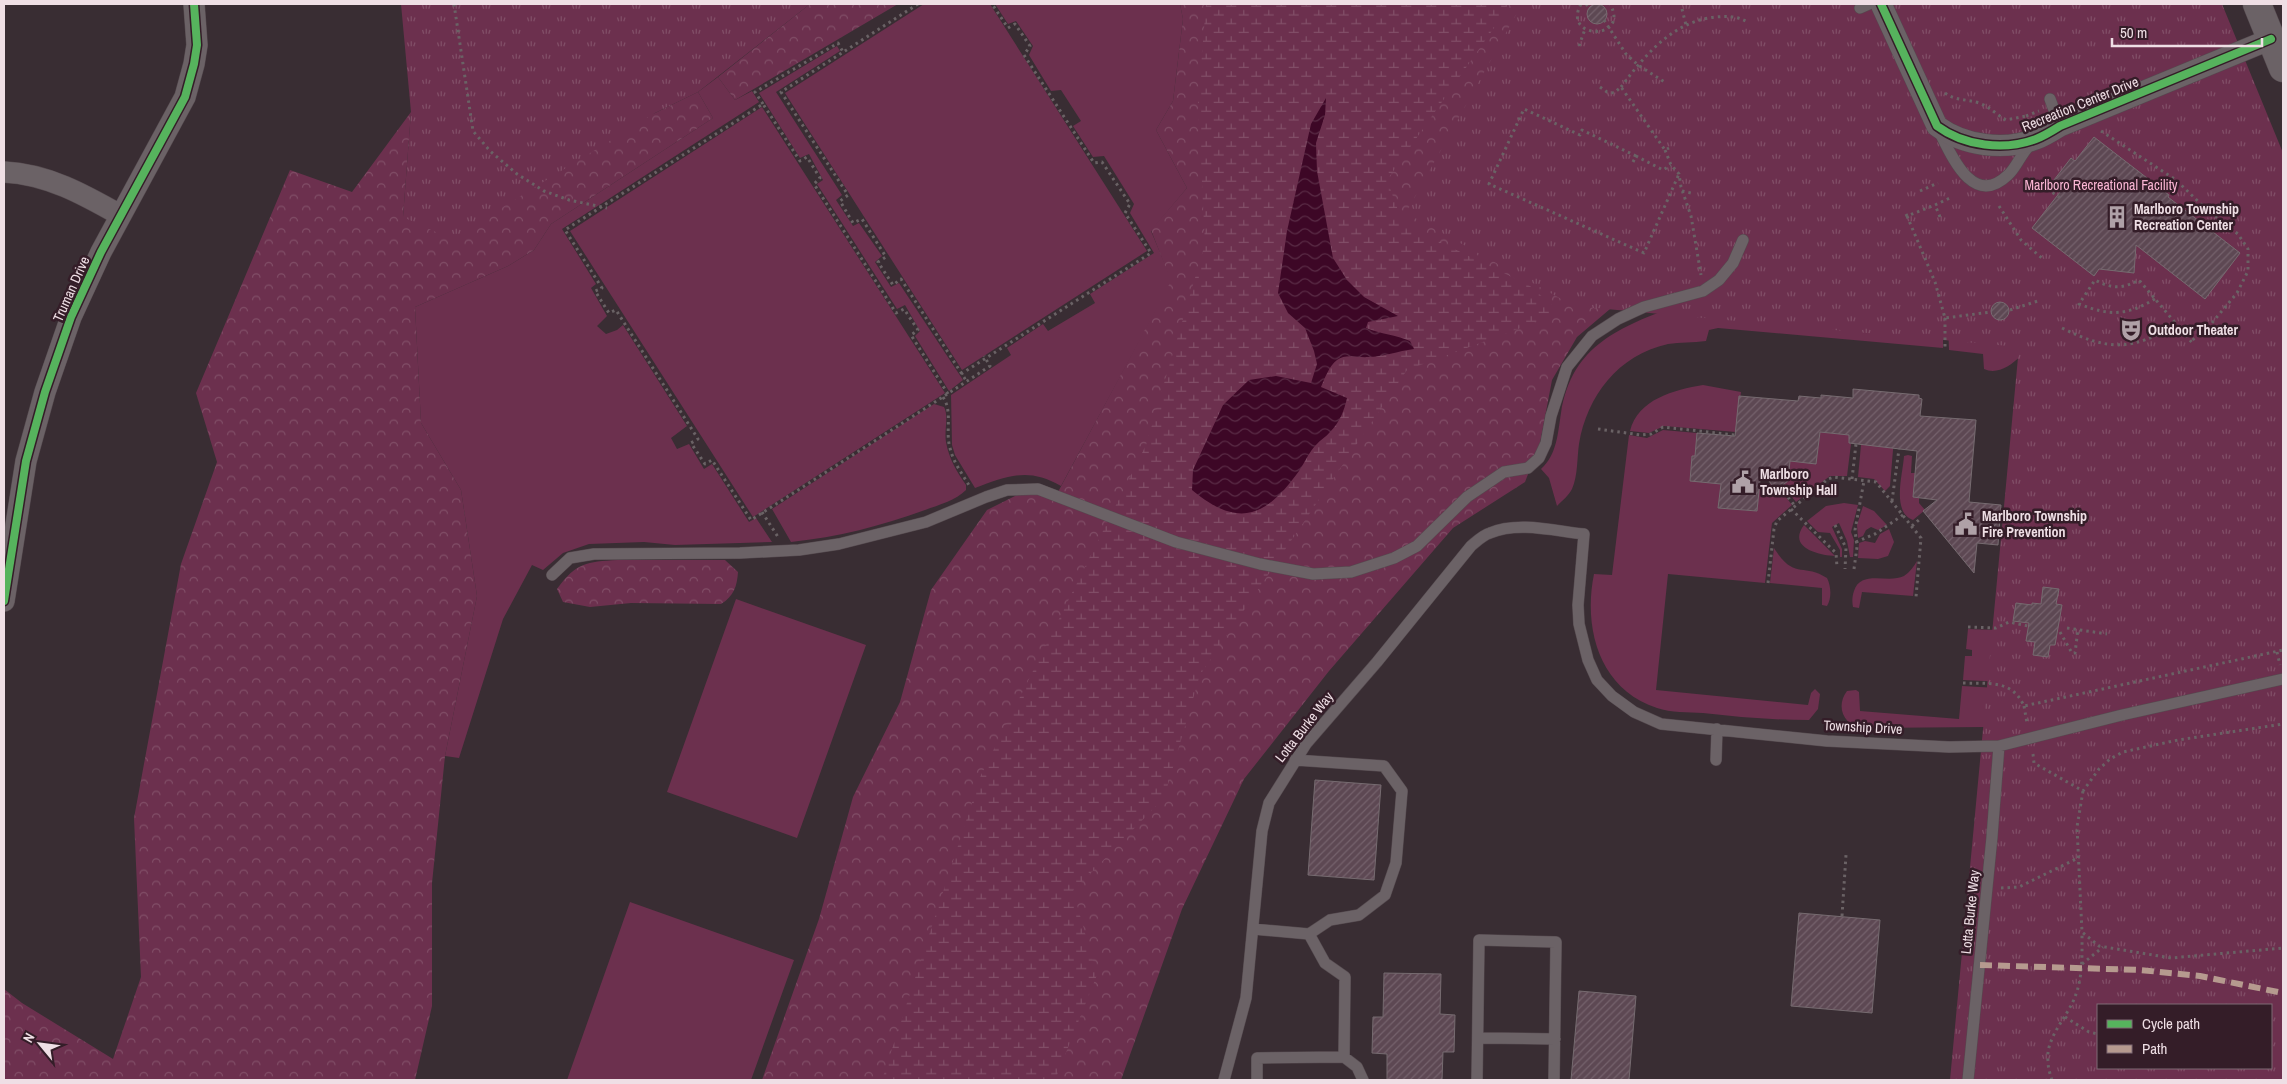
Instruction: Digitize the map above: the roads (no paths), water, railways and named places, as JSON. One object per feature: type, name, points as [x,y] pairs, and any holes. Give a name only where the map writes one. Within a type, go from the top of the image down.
[{"type":"street","name":"Truman Drive","points":[[4,601],[26,461],[45,392],[71,317],[120,215],[185,98],[197,45],[194,4]]},
{"type":"street","name":"Recreation Center Drive","points":[[1881,4],[1937,126],[1948,134],[1980,144],[2001,146],[2035,139],[2060,126],[2271,38]]},
{"type":"street","points":[[2257,4],[2283,68]]},
{"type":"street","points":[[4,172],[58,183],[72,188],[120,215]]},
{"type":"lane","points":[[2050,99],[2060,126]]},
{"type":"lane","name":"Recreation Center Drive","points":[[1937,126],[1958,169],[1970,181],[1984,186],[1995,184],[2008,175],[2023,152],[2035,139]]},
{"type":"lane","points":[[552,575],[570,558],[594,554],[787,551],[839,544],[926,522],[1007,490],[1038,489],[1176,542],[1260,564],[1313,574],[1351,572],[1394,558],[1417,546],[1467,497],[1504,472],[1528,468],[1539,458],[1546,444],[1551,416],[1567,367],[1592,336],[1618,319],[1644,307],[1703,291],[1719,280],[1733,263],[1743,240]]},
{"type":"lane","name":"Lotta Burke Way","points":[[1224,1080],[1246,998],[1262,831],[1266,811],[1280,782],[1306,744],[1377,662],[1471,546],[1488,533],[1502,529],[1524,528],[1584,534]]},
{"type":"lane","name":"Township Drive","points":[[1584,534],[1579,576],[1579,624],[1588,660],[1598,680],[1619,702],[1652,721],[1826,741],[1949,747],[1999,746],[2122,715],[2283,679]]},
{"type":"lane","points":[[1716,760],[1718,729]]},
{"type":"lane","name":"Lotta Burke Way","points":[[1968,1080],[1988,889],[1999,746]]},
{"type":"lane","points":[[1254,929],[1309,934],[1330,920],[1359,915],[1385,895],[1396,863],[1402,792],[1384,766],[1295,760]]},
{"type":"lane","points":[[1309,934],[1325,962],[1345,977],[1344,1058]]},
{"type":"lane","points":[[1477,1080],[1479,940],[1556,942],[1554,1080]]},
{"type":"lane","points":[[1478,1038],[1555,1039]]},
{"type":"lane","points":[[1257,1080],[1257,1058],[1344,1058],[1357,1067],[1363,1080]]},
{"type":"water","points":[[1326,98],[1325,115],[1316,143],[1317,171],[1333,258],[1347,280],[1364,297],[1398,316],[1368,322],[1366,328],[1410,341],[1414,349],[1374,357],[1348,356],[1334,363],[1321,387],[1347,398],[1339,420],[1309,454],[1287,487],[1275,499],[1263,508],[1251,512],[1238,513],[1224,510],[1192,490],[1193,470],[1223,405],[1249,380],[1276,376],[1311,383],[1317,364],[1305,328],[1288,313],[1278,293],[1287,231],[1311,124]]},
{"type":"place","name":"Marlboro Township Recreation Center","points":[[2117,217]]},
{"type":"place","name":"Outdoor Theater","points":[[2131,330]]},
{"type":"place","name":"Marlboro Township Hall","points":[[1743,482]]},
{"type":"place","name":"Marlboro Township Fire Prevention","points":[[1966,524]]},
{"type":"park label","name":"Marlboro Recreational Facility","points":[[2101,185]]}]
